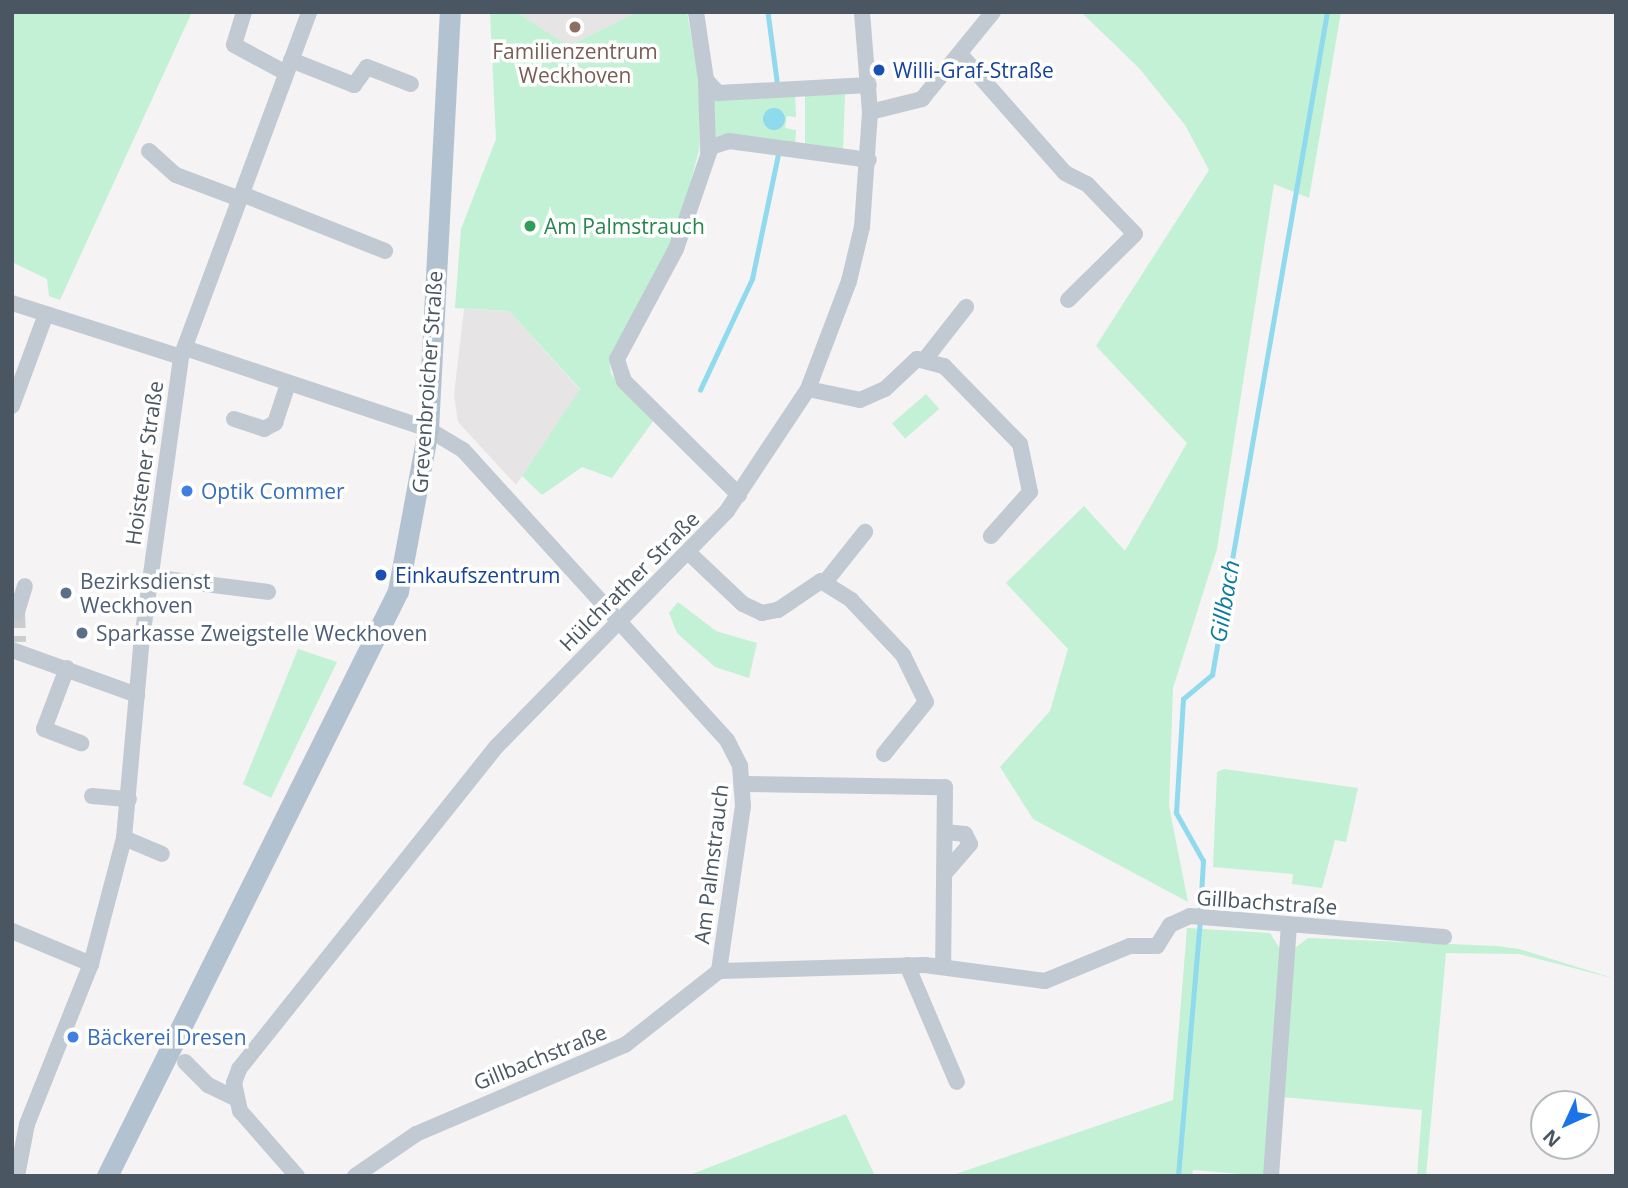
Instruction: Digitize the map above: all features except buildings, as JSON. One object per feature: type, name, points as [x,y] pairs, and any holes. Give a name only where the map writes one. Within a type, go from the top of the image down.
[{"type":"main road","name":"Grevenbroicher Straße","points":[[107,1176],[391,609],[411,538],[428,429],[450,12]]},
{"type":"street","points":[[244,12],[234,45],[288,66],[354,85],[367,67],[411,83]]},
{"type":"street","name":"Hoistener Straße","points":[[17,1176],[20,1121],[91,964],[124,838],[153,552],[150,516],[183,353],[309,12]]},
{"type":"street","points":[[696,12],[706,80],[708,152],[676,249],[616,368],[739,495]]},
{"type":"street","name":"Hülchrather Straße","points":[[235,1098],[239,1069],[498,746],[689,553],[739,495],[808,389],[849,281],[869,160],[869,85],[862,12]]},
{"type":"street","points":[[870,112],[922,99],[961,55],[993,12]]},
{"type":"street","points":[[961,55],[1065,173],[1087,184],[1135,234],[1068,300]]},
{"type":"street","points":[[706,80],[723,93],[869,85]]},
{"type":"street","points":[[708,152],[729,141],[869,160]]},
{"type":"street","points":[[149,151],[176,175],[241,196],[385,251]]},
{"type":"street","name":"Am Palmstrauch","points":[[12,303],[288,384],[428,429],[473,458],[727,740],[744,783],[719,971]]},
{"type":"street","points":[[808,389],[867,399],[907,364],[926,358],[967,307]]},
{"type":"street","points":[[12,405],[46,314]]},
{"type":"street","points":[[926,358],[944,366],[1020,444],[1022,465],[1030,492],[991,536]]},
{"type":"street","points":[[234,419],[264,429],[275,423],[288,384]]},
{"type":"street","points":[[689,553],[743,604],[762,612],[826,581],[865,532]]},
{"type":"street","points":[[137,546],[153,552]]},
{"type":"street","points":[[150,577],[268,592]]},
{"type":"street","points":[[826,581],[903,655],[926,702],[923,712],[884,754]]},
{"type":"street","points":[[17,612],[25,586]]},
{"type":"street","points":[[15,647],[137,695]]},
{"type":"street","points":[[67,668],[44,729],[81,743]]},
{"type":"street","points":[[744,783],[945,786],[947,832],[943,967]]},
{"type":"street","points":[[92,796],[129,799]]},
{"type":"street","points":[[946,873],[970,844],[965,834],[947,832]]},
{"type":"street","points":[[124,838],[162,854]]},
{"type":"street","name":"Gillbachstraße","points":[[355,1176],[416,1134],[625,1045],[719,971],[907,965],[943,967],[1045,981],[1130,946],[1157,946],[1170,925],[1191,916],[1444,937]]},
{"type":"street","points":[[1270,1176],[1289,925]]},
{"type":"street","points":[[12,931],[91,964]]},
{"type":"street","points":[[907,965],[957,1082]]},
{"type":"street","points":[[185,1062],[208,1085],[235,1098],[247,1122],[298,1176]]},
{"type":"shaded area","name":"Familienzentrum Weckhoven","points":[[516,12],[637,12],[569,46]]},
{"type":"shaded area","points":[[464,309],[509,311],[580,390],[516,485],[458,422],[454,395]]},
{"type":"green space","points":[[12,12],[192,12],[60,300],[49,296],[47,279],[12,262]]},
{"type":"green space","points":[[490,12],[516,12],[569,46],[637,12],[687,12],[700,87],[699,150],[686,200],[667,252],[609,357],[611,374],[654,420],[612,478],[582,467],[542,495],[522,476],[580,389],[509,311],[455,308],[461,229],[496,139]]},
{"type":"green space","points":[[1081,12],[1341,12],[1309,198],[1274,184],[1217,549],[1173,688],[1169,806],[1188,902],[1033,819],[1000,767],[1050,711],[1068,649],[1006,583],[1084,506],[1125,551],[1187,443],[1096,346],[1209,170],[1185,125],[1139,68]]},
{"type":"green space","points":[[795,93],[796,117],[787,116],[785,128],[796,130],[795,147],[722,135],[706,140],[708,96]]},
{"type":"green space","points":[[845,94],[843,150],[805,145],[805,96]]},
{"type":"green space","points":[[926,394],[939,409],[905,439],[892,424]]},
{"type":"green space","points":[[678,602],[716,631],[757,643],[749,678],[715,667],[677,633],[669,613]]},
{"type":"green space","points":[[298,649],[337,662],[271,798],[243,784]]},
{"type":"green space","points":[[1224,769],[1358,788],[1346,842],[1335,840],[1322,888],[1292,884],[1293,874],[1213,867],[1217,772]]},
{"type":"green space","points":[[1187,928],[1270,933],[1282,952],[1264,1176],[1193,1170],[1192,1176],[950,1176],[1173,1100]]},
{"type":"green space","points":[[1308,938],[1497,946],[1519,949],[1616,979],[1519,954],[1446,953],[1426,1176],[1417,1176],[1422,1110],[1282,1097],[1295,948]]},
{"type":"green space","points":[[846,1114],[875,1176],[687,1176],[741,1155]]},
{"type":"water","points":[[774,108],[784,115],[785,119],[778,129],[774,130],[764,123],[763,119],[770,109]]},
{"type":"waterway","points":[[768,12],[777,80]]},
{"type":"waterway","name":"Gillbach","points":[[1200,912],[1203,861],[1176,813],[1183,699],[1212,675],[1327,12]]},
{"type":"waterway","points":[[700,390],[752,279],[778,155]]},
{"type":"waterway","name":"Gillbach","points":[[1178,1176],[1200,921]]},
{"type":"tunnel","points":[[17,612],[18,642]]},
{"type":"place","name":"Familienzentrum Weckhoven","points":[[575,27]]},
{"type":"place","name":"Willi-Graf-Straße","points":[[879,70]]},
{"type":"place","name":"Am Palmstrauch","points":[[530,226]]},
{"type":"place","name":"Optik Commer","points":[[187,491]]},
{"type":"place","name":"Einkaufszentrum","points":[[381,575]]},
{"type":"place","name":"Bezirksdienst Weckhoven","points":[[66,593]]},
{"type":"place","name":"Sparkasse Zweigstelle Weckhoven","points":[[82,633]]},
{"type":"place","name":"Bäckerei Dresen","points":[[73,1037]]}]
